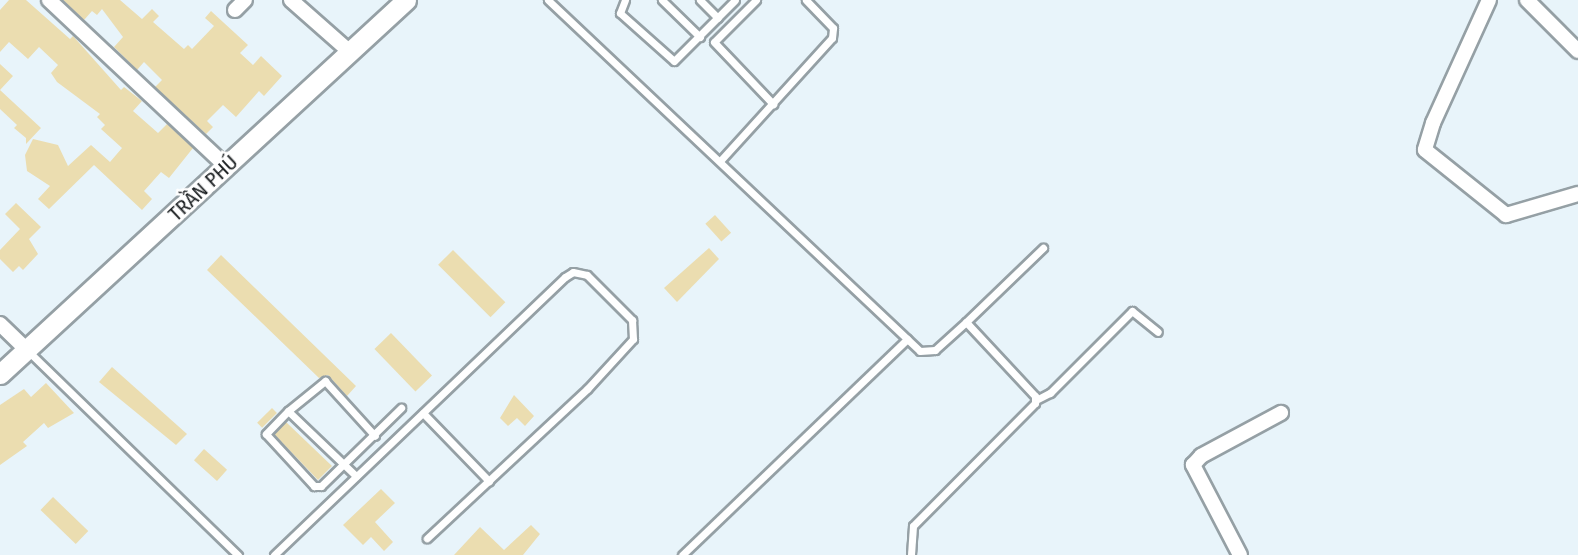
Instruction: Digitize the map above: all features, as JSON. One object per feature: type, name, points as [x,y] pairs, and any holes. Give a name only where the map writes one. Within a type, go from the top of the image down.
[{"type":"street","points":[[50,0],[226,166]]},
{"type":"street","points":[[291,0],[350,52]]},
{"type":"street","name":"TRẦN PHÚ","points":[[0,374],[406,0]]},
{"type":"street","points":[[1489,0],[1433,123],[1425,150],[1507,215],[1578,194]]},
{"type":"street","points":[[1533,2],[1578,51]]},
{"type":"street","points":[[0,324],[28,351]]},
{"type":"street","points":[[1240,555],[1193,465],[1201,456],[1281,413]]},
{"type":"lane","points":[[548,0],[920,351],[936,350],[1042,248]]},
{"type":"lane","points":[[625,0],[620,13],[671,61],[700,37],[733,2],[740,14]]},
{"type":"lane","points":[[662,0],[700,37]]},
{"type":"lane","points":[[700,0],[718,18]]},
{"type":"lane","points":[[717,38],[756,0]]},
{"type":"lane","points":[[720,161],[834,33],[806,0]]},
{"type":"lane","points":[[708,29],[717,38],[718,49],[773,104]]},
{"type":"lane","points":[[274,555],[565,277],[573,272],[587,275],[632,320],[633,339],[427,538]]},
{"type":"lane","points":[[911,555],[913,526],[1036,400],[1050,393],[1132,311],[1158,332]]},
{"type":"lane","points":[[967,322],[1036,400]]},
{"type":"lane","points":[[682,555],[907,339]]},
{"type":"lane","points":[[28,351],[238,555]]},
{"type":"lane","points":[[375,436],[325,381],[265,434],[314,486],[321,486],[375,436],[401,408]]},
{"type":"lane","points":[[288,411],[356,476]]},
{"type":"lane","points":[[423,413],[489,481]]},
{"type":"building","points":[[9,0],[26,0],[70,39],[73,36],[121,90],[124,87],[142,101],[133,111],[158,133],[167,124],[193,148],[169,178],[161,172],[144,191],[152,199],[142,210],[94,165],[49,209],[38,199],[50,186],[27,171],[25,155],[33,139],[58,145],[68,166],[91,145],[110,162],[122,148],[101,129],[105,125],[97,117],[100,114],[57,82],[51,73],[58,65],[39,47],[28,59],[9,42],[0,52],[0,10]]},
{"type":"building","points":[[63,0],[120,0],[142,19],[152,9],[159,16],[153,22],[184,49],[188,45],[192,49],[214,26],[205,18],[211,11],[248,45],[240,53],[253,65],[261,56],[282,76],[264,96],[259,91],[236,117],[223,105],[207,121],[213,127],[206,134],[155,87],[162,80],[144,62],[137,70],[114,47],[123,37],[102,9],[97,15],[92,11],[84,20]]},
{"type":"building","points":[[0,64],[13,76],[0,90]]},
{"type":"building","points":[[0,90],[41,128],[26,144],[26,138],[14,128],[17,125],[0,109]]},
{"type":"building","points":[[16,203],[41,227],[29,239],[38,254],[23,270],[19,266],[13,272],[0,259],[0,250],[20,229],[5,214]]},
{"type":"building","points":[[715,215],[731,233],[721,242],[705,224]]},
{"type":"building","points":[[709,248],[719,259],[677,302],[664,288]]},
{"type":"building","points":[[453,250],[505,302],[490,317],[438,265]]},
{"type":"building","points":[[221,255],[356,386],[347,396],[328,375],[319,378],[207,270]]},
{"type":"building","points":[[391,333],[432,375],[415,391],[374,349]]},
{"type":"building","points":[[112,367],[187,434],[176,445],[99,382]]},
{"type":"building","points":[[46,383],[74,413],[48,428],[44,423],[23,442],[27,446],[0,465],[0,405],[24,389],[31,397]]},
{"type":"building","points":[[514,395],[534,416],[525,426],[517,418],[508,426],[500,418]]},
{"type":"building","points":[[272,408],[277,413],[262,428],[257,423]]},
{"type":"building","points":[[286,422],[332,466],[318,480],[274,434]]},
{"type":"building","points":[[204,449],[227,470],[217,481],[194,460]]},
{"type":"building","points":[[381,489],[395,503],[375,522],[393,542],[384,551],[371,537],[363,545],[343,525]]},
{"type":"building","points":[[53,497],[88,531],[76,544],[40,510]]},
{"type":"building","points":[[531,525],[540,534],[523,555],[454,555],[480,527],[504,550]]}]
